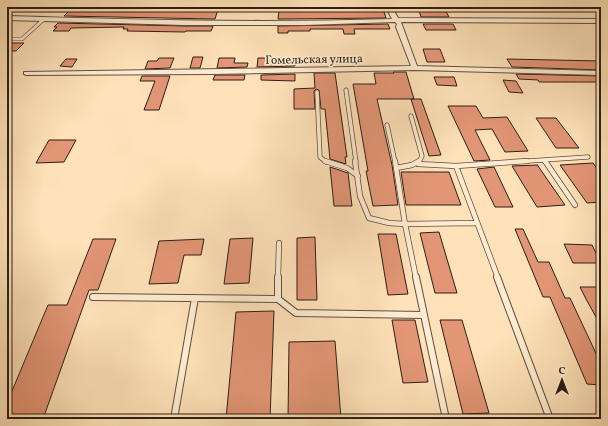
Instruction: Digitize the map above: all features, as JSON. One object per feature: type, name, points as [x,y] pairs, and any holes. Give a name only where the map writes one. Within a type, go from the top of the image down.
[{"type":"street","points":[[388,7],[400,24],[399,27],[415,68]]},
{"type":"street","points":[[7,18],[177,23],[305,23],[396,20],[601,21]]},
{"type":"street","name":"Гомельская улица","points":[[26,73],[212,72],[415,68],[601,73]]},
{"type":"lane","points":[[7,8],[28,9],[33,7]]},
{"type":"lane","points":[[7,39],[22,39],[43,20]]},
{"type":"lane","points":[[346,90],[360,196],[369,218],[389,223],[405,224],[477,223]]},
{"type":"lane","points":[[318,92],[320,157],[329,164],[346,167],[358,176]]},
{"type":"lane","points":[[411,116],[422,156],[418,164]]},
{"type":"lane","points":[[387,125],[405,224],[446,419]]},
{"type":"lane","points":[[396,168],[418,164],[456,166],[588,157]]},
{"type":"lane","points":[[544,160],[575,205]]},
{"type":"lane","points":[[456,166],[550,419]]},
{"type":"lane","points":[[278,299],[279,243]]},
{"type":"lane","points":[[93,297],[278,299],[296,313],[424,315]]},
{"type":"lane","points":[[174,419],[195,298]]},
{"type":"building","points":[[309,7],[318,7],[318,9],[335,9],[335,7],[342,7],[342,9],[383,9],[386,18],[278,19],[279,10],[309,10]]},
{"type":"building","points":[[418,7],[444,8],[449,17],[421,17]]},
{"type":"building","points":[[192,8],[218,9],[215,19],[64,16],[70,10],[160,9],[159,11],[190,10]]},
{"type":"building","points":[[58,23],[213,26],[211,31],[185,32],[127,31],[128,29],[123,29],[124,27],[71,28],[69,31],[53,31],[57,27],[54,27]]},
{"type":"building","points":[[388,24],[390,29],[354,29],[355,34],[344,34],[343,29],[310,29],[310,31],[288,31],[288,33],[278,33],[278,26]]},
{"type":"building","points":[[423,24],[453,24],[456,30],[426,30]]},
{"type":"building","points":[[7,43],[24,43],[16,51],[7,51]]},
{"type":"building","points":[[423,49],[440,49],[445,62],[427,62]]},
{"type":"building","points":[[193,57],[203,57],[200,68],[190,68]]},
{"type":"building","points":[[159,58],[174,58],[170,68],[145,69],[148,61],[157,61]]},
{"type":"building","points":[[219,58],[235,58],[234,63],[248,63],[247,67],[217,68]]},
{"type":"building","points":[[258,58],[296,58],[295,66],[257,67]]},
{"type":"building","points":[[66,59],[77,59],[72,67],[60,66]]},
{"type":"building","points":[[507,59],[601,61],[601,70],[512,67]]},
{"type":"building","points":[[393,72],[406,72],[414,99],[377,99],[392,165],[398,205],[373,206],[366,171],[368,171],[353,84],[376,84],[374,73],[394,73]]},
{"type":"building","points":[[314,73],[335,73],[347,157],[345,157],[346,164],[330,159],[325,109],[321,109],[319,90],[316,89],[314,91],[315,109],[294,109],[294,89],[315,88]]},
{"type":"building","points":[[295,74],[295,81],[261,80],[261,75]]},
{"type":"building","points":[[516,74],[601,76],[601,82],[539,82],[538,80],[519,79]]},
{"type":"building","points":[[215,75],[245,75],[244,80],[213,80]]},
{"type":"building","points":[[142,76],[170,76],[159,110],[144,110],[155,81],[140,81]]},
{"type":"building","points":[[434,77],[454,77],[457,86],[437,85]]},
{"type":"building","points":[[503,80],[516,81],[523,93],[509,92]]},
{"type":"building","points":[[411,99],[421,99],[441,155],[429,156]]},
{"type":"building","points":[[448,106],[476,106],[483,118],[507,117],[528,151],[505,152],[492,129],[475,130],[490,160],[474,161]]},
{"type":"building","points":[[536,118],[556,118],[579,148],[556,148]]},
{"type":"building","points":[[49,140],[76,140],[64,162],[36,163]]},
{"type":"building","points":[[593,163],[601,174],[601,202],[587,203],[560,165]]},
{"type":"building","points":[[538,165],[565,205],[537,207],[512,166]]},
{"type":"building","points":[[330,167],[348,173],[352,206],[334,206]]},
{"type":"building","points":[[494,167],[513,207],[495,207],[477,169]]},
{"type":"building","points":[[401,172],[449,172],[461,205],[406,205]]},
{"type":"building","points":[[515,229],[523,229],[538,262],[549,262],[565,298],[570,298],[601,364],[601,385],[587,384],[550,297],[543,297]]},
{"type":"building","points":[[439,232],[457,293],[435,293],[420,233]]},
{"type":"building","points":[[378,234],[396,234],[408,294],[388,295]]},
{"type":"building","points":[[315,237],[317,300],[297,300],[297,238]]},
{"type":"building","points":[[253,238],[249,283],[224,284],[230,239]]},
{"type":"building","points":[[93,239],[116,239],[98,290],[89,290],[43,419],[7,419],[7,403],[48,305],[67,305]]},
{"type":"building","points":[[204,239],[201,255],[184,255],[178,283],[149,284],[159,241]]},
{"type":"building","points":[[564,244],[592,245],[601,263],[573,263]]},
{"type":"building","points":[[580,287],[601,287],[601,326],[586,299]]},
{"type":"building","points":[[274,311],[270,419],[226,419],[236,312]]},
{"type":"building","points":[[392,320],[415,320],[428,382],[403,383]]},
{"type":"building","points":[[440,320],[462,320],[489,413],[463,414]]},
{"type":"building","points":[[335,341],[341,419],[288,419],[289,342]]}]
